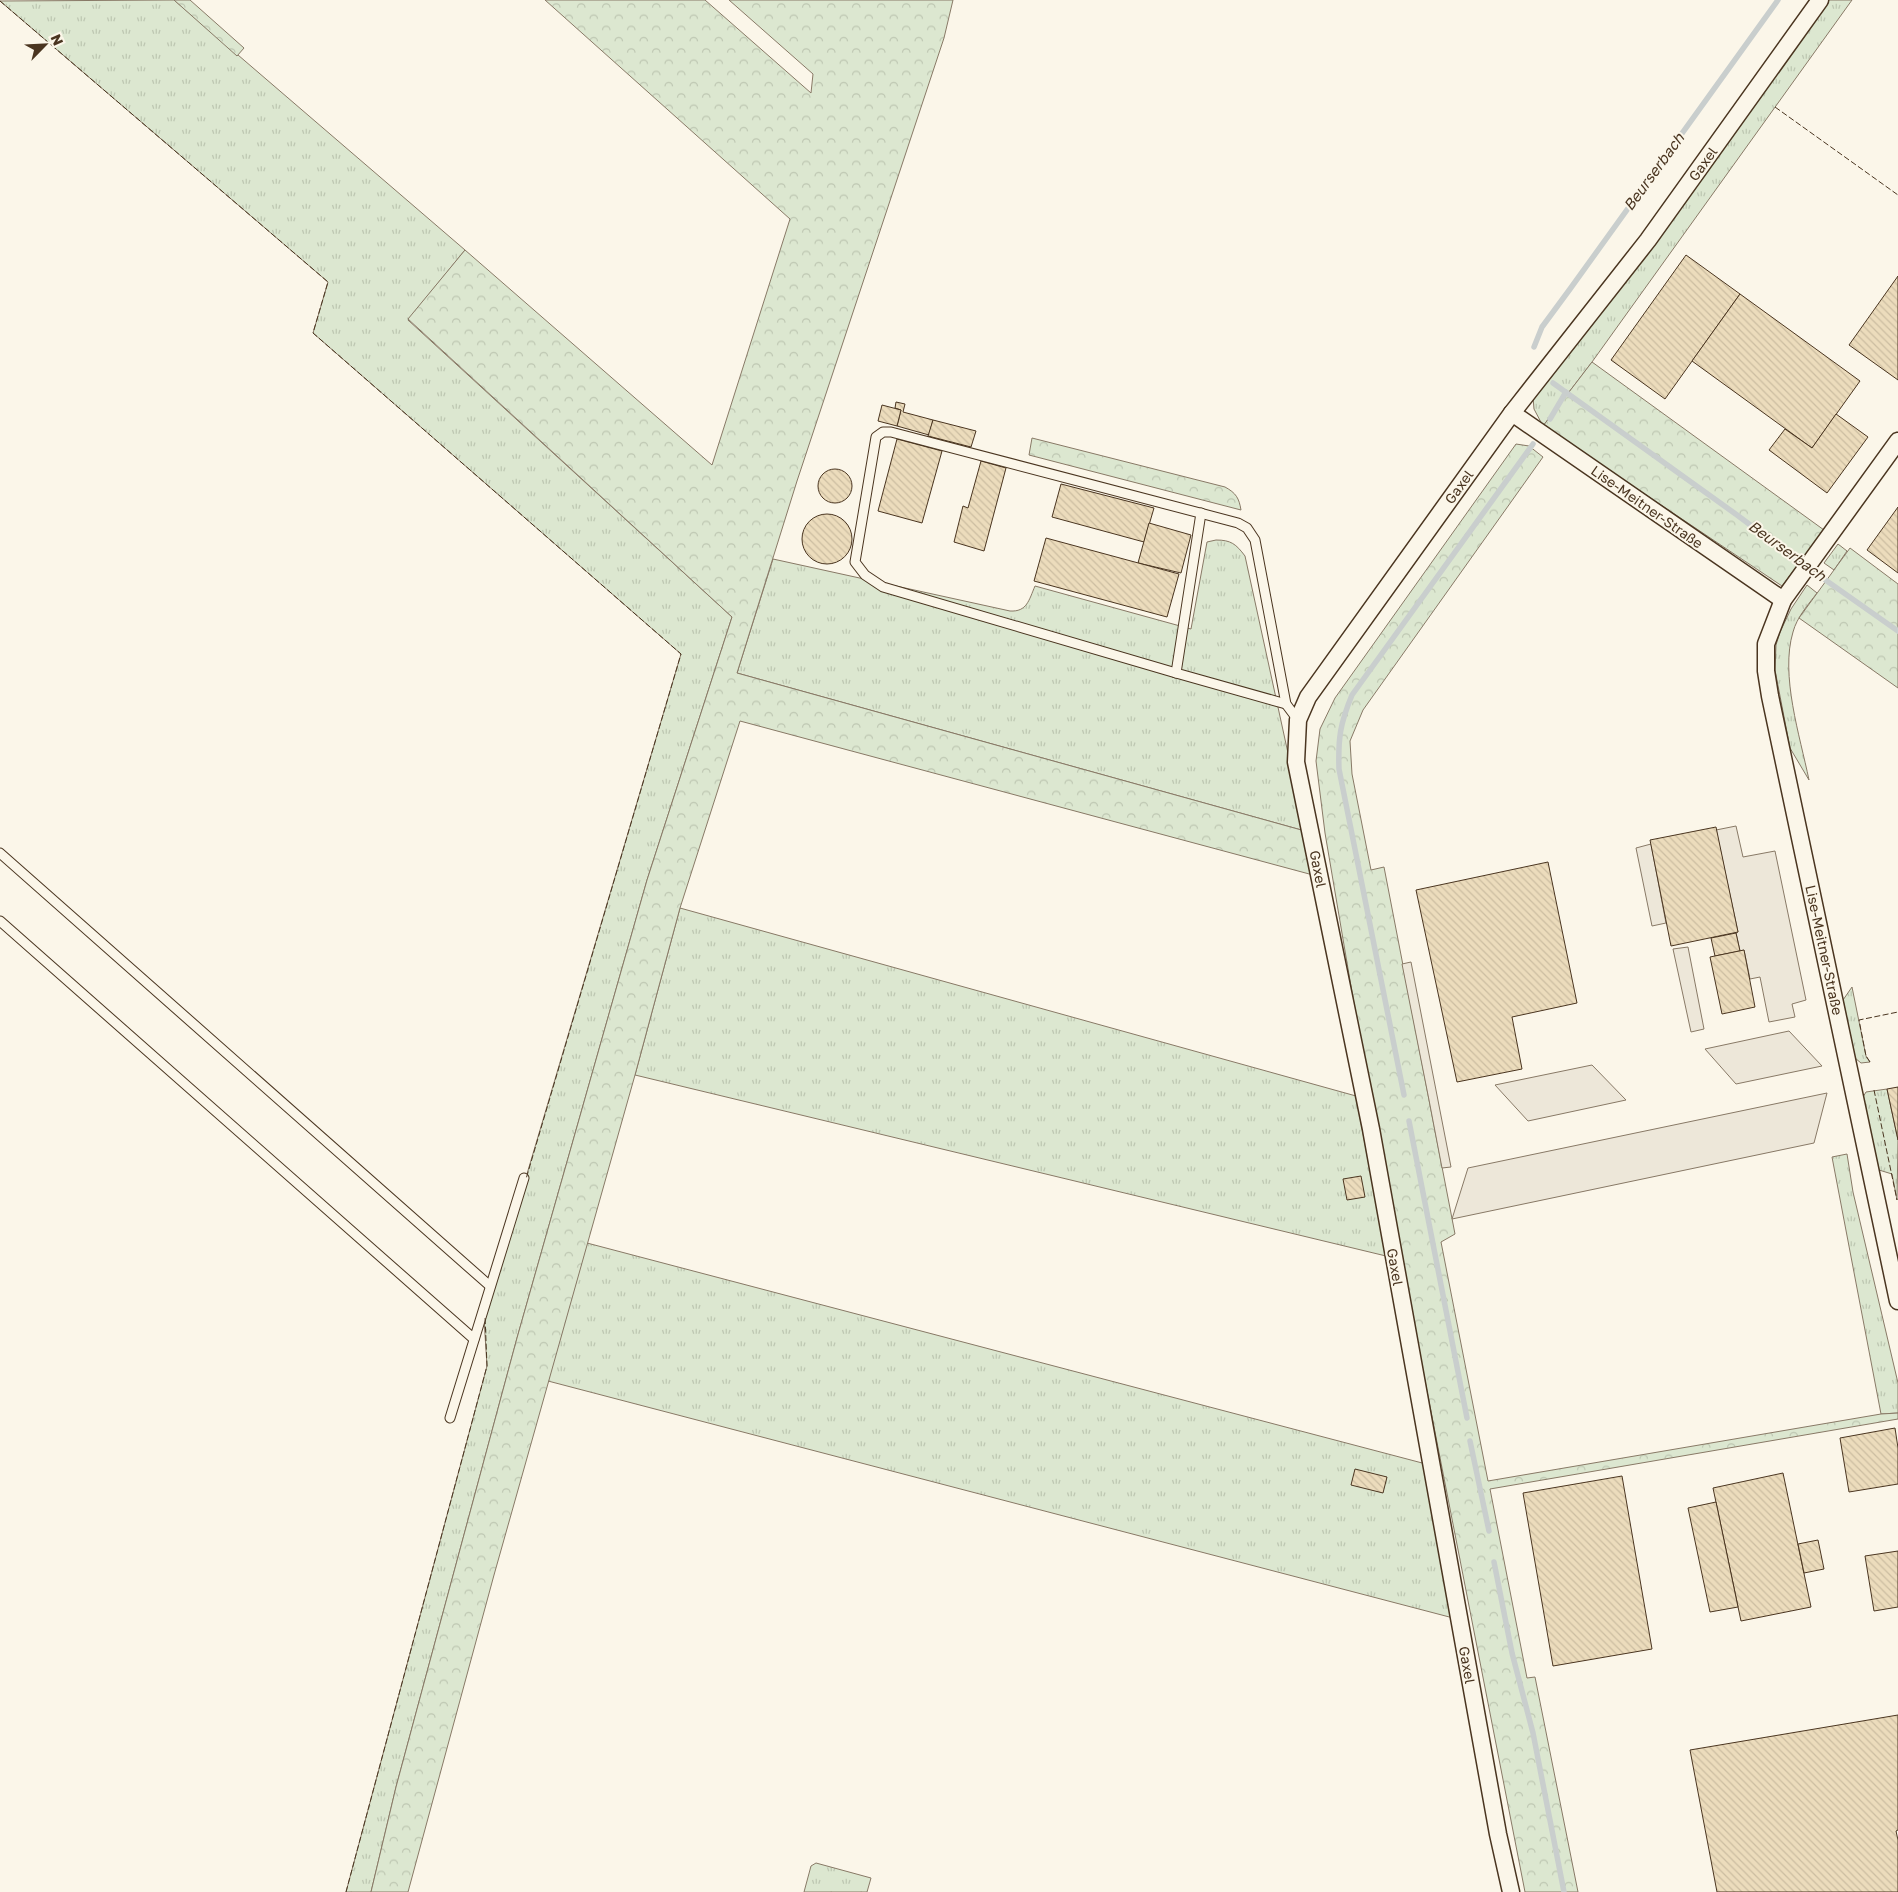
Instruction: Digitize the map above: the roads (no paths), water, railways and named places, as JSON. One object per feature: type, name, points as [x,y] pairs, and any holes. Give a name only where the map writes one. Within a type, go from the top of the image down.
[{"type":"street","name":"Gaxel","points":[[1511,1892],[1498,1834],[1371,1129],[1296,762],[1298,720],[1308,697],[1512,413],[1648,240],[1820,0]]},
{"type":"street","name":"Lise-Meitner-Straße","points":[[1512,413],[1783,600]]},
{"type":"street","name":"Lise-Meitner-Straße","points":[[1898,441],[1783,600],[1766,644],[1766,671],[1770,696],[1898,1301]]},
{"type":"lane","points":[[1286,704],[883,587],[864,575],[855,562],[876,437],[883,432],[901,434],[1238,523],[1247,528],[1255,540],[1286,704],[1298,720]]},
{"type":"lane","points":[[1176,673],[1201,513]]},
{"type":"lane","points":[[0,853],[490,1286]]},
{"type":"lane","points":[[0,921],[474,1339]]},
{"type":"lane","points":[[450,1418],[524,1178]]},
{"type":"waterway","name":"Beurserbach","points":[[1534,347],[1542,327],[1778,0]]},
{"type":"waterway","name":"Beurserbach","points":[[1553,383],[1898,631]]},
{"type":"waterway","points":[[1550,419],[1566,392]]},
{"type":"waterway","points":[[1404,1095],[1339,769],[1341,731],[1352,695],[1533,444]]},
{"type":"waterway","points":[[1409,1121],[1467,1418]]},
{"type":"waterway","points":[[1470,1441],[1489,1531]]},
{"type":"waterway","points":[[1494,1562],[1512,1653],[1533,1733],[1564,1892]]}]
